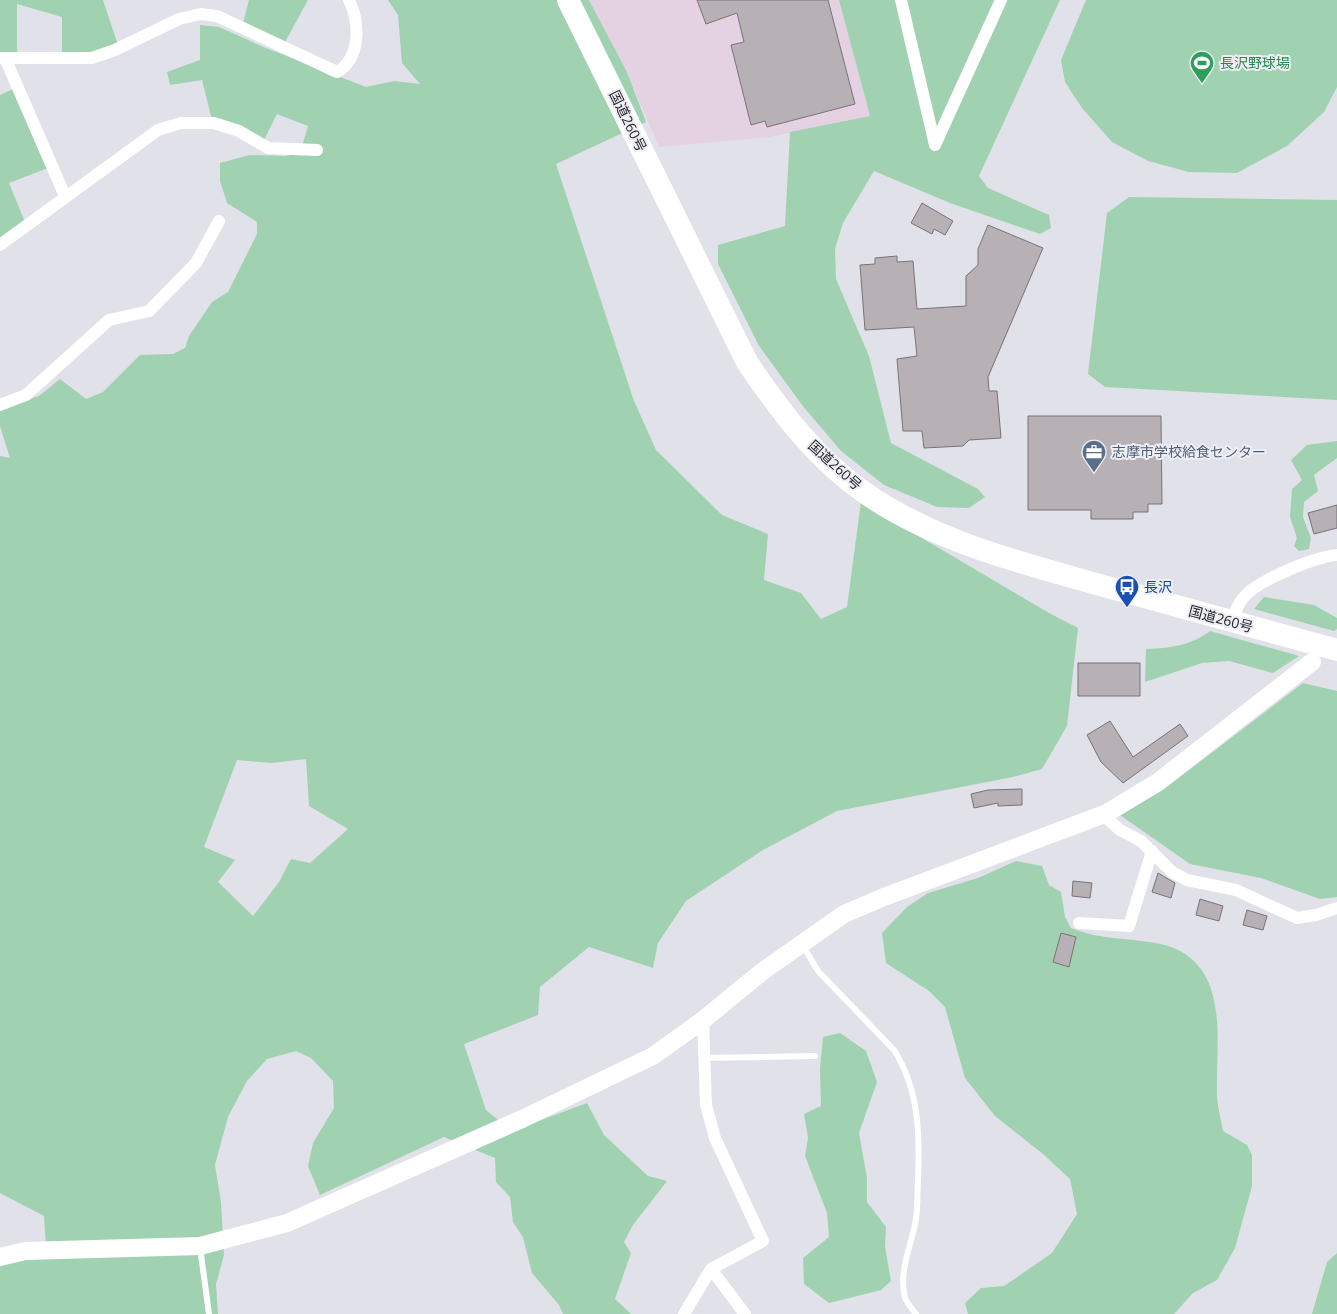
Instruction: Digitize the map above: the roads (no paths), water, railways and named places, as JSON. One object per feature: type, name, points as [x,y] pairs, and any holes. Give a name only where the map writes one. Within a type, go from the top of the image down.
[{"type":"highway","name":"国道260号","points":[[568,0],[747,362],[775,404],[820,456],[866,493],[932,532],[1004,558],[1337,650]]},
{"type":"street","points":[[65,196],[2,58],[92,58],[115,50],[179,19],[201,14],[217,16],[337,72],[345,67],[356,44],[357,26],[350,0]]},
{"type":"street","points":[[901,0],[935,145],[1001,0]]},
{"type":"street","points":[[0,245],[158,130],[181,123],[214,123],[239,131],[268,148],[317,150]]},
{"type":"street","points":[[0,405],[26,395],[109,320],[149,311],[196,263],[218,221]]},
{"type":"street","points":[[1231,621],[1244,597],[1253,590],[1304,564],[1337,555]]},
{"type":"street","points":[[0,1257],[26,1251],[200,1246],[287,1223],[513,1123],[653,1056],[703,1020],[801,943],[844,914],[1102,814],[1158,782],[1312,662]]},
{"type":"street","points":[[1102,814],[1120,830],[1141,841],[1172,872],[1187,880],[1236,890],[1297,918],[1316,916],[1337,908]]},
{"type":"street","points":[[1079,923],[1129,926],[1152,851]]},
{"type":"street","points":[[684,1314],[711,1269],[763,1241],[715,1138],[706,1105],[703,1020]]},
{"type":"street","points":[[711,1269],[745,1314]]},
{"type":"lane","points":[[801,943],[818,971],[894,1050],[903,1064],[911,1085],[918,1130],[918,1166],[916,1218],[905,1271],[905,1298],[916,1314]]},
{"type":"lane","points":[[704,1058],[815,1056]]},
{"type":"lane","points":[[200,1246],[209,1314]]},
{"type":"place","name":"長沢野球場","points":[[1202,84]]},
{"type":"place","name":"志摩市学校給食センター","points":[[1094,473]]},
{"type":"place","name":"長沢","points":[[1127,608]]}]
